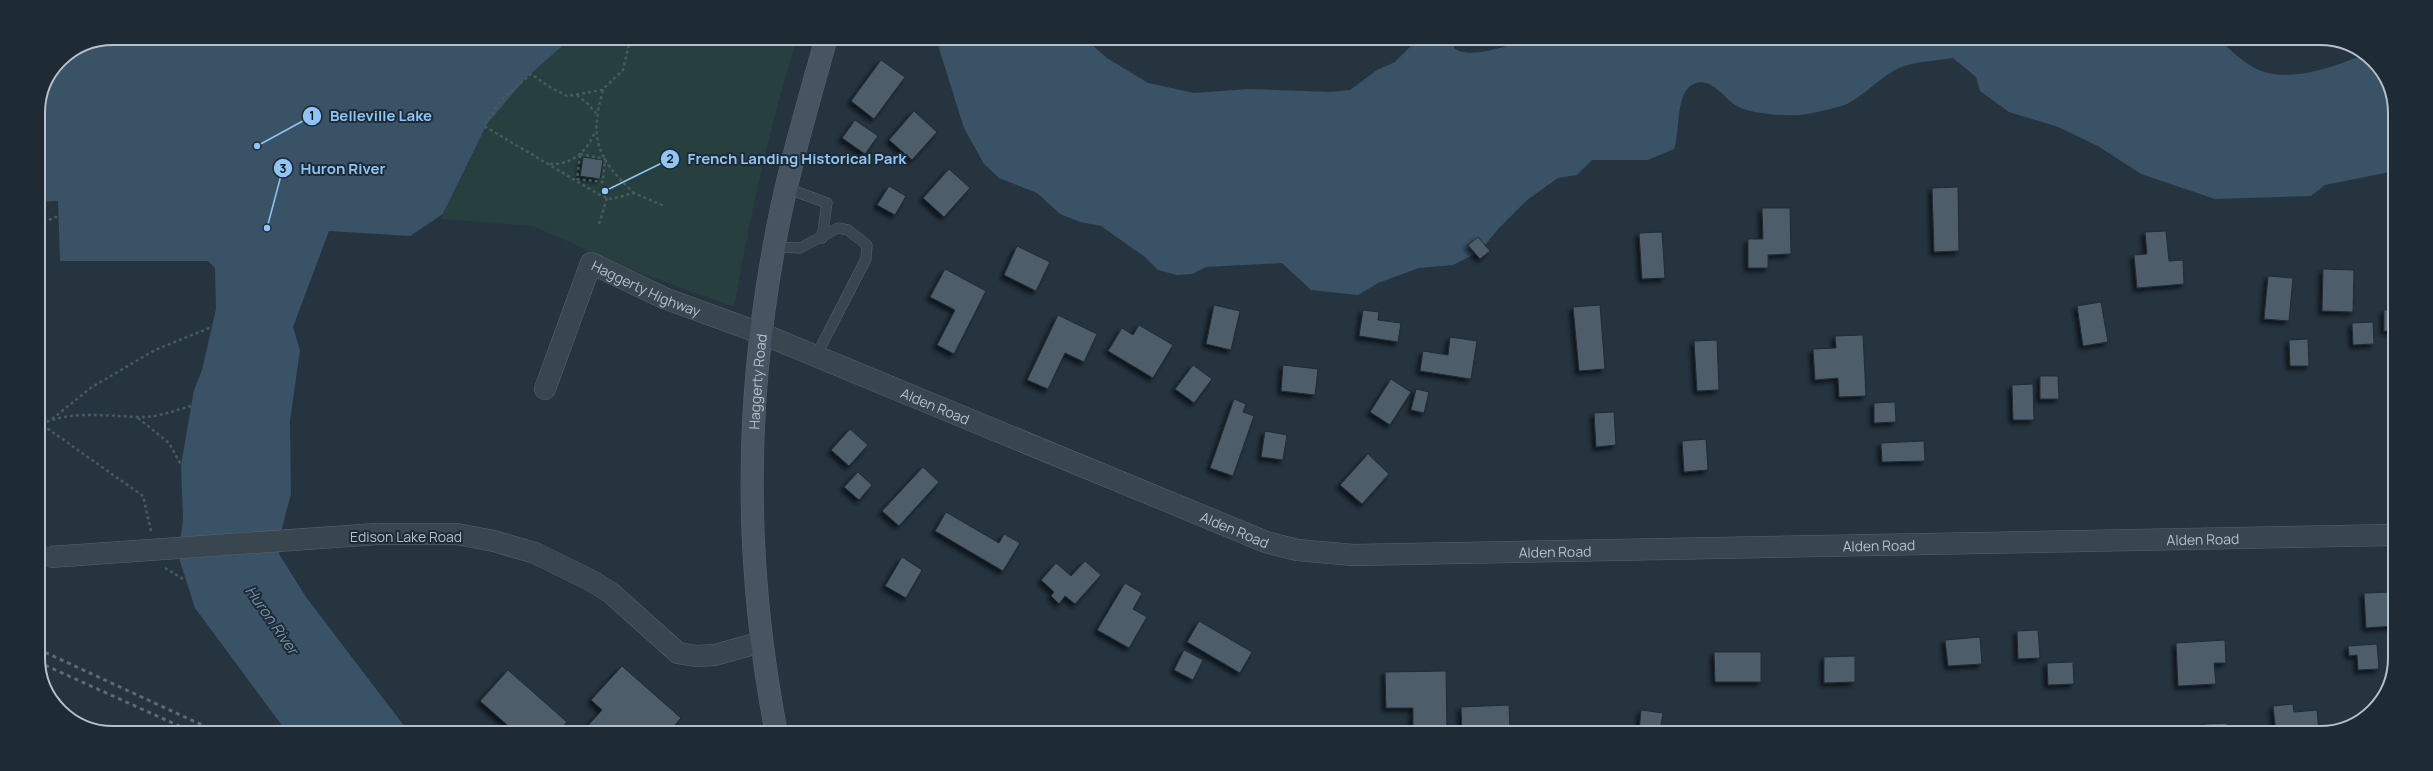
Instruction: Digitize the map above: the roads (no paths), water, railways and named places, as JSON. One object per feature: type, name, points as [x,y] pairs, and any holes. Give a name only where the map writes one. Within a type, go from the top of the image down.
[{"type":"main road","name":"Haggerty Road","points":[[775,726],[762,642],[752,535],[751,498],[754,411],[760,333],[774,247],[786,188],[824,45]]},
{"type":"street","name":"Haggerty Highway","points":[[545,389],[591,263],[664,298],[760,333]]},
{"type":"street","name":"Alden Road","points":[[760,333],[1266,542],[1324,554],[2388,535]]},
{"type":"street","name":"Edison Lake Road","points":[[45,557],[377,534],[456,534],[494,540],[535,553],[573,571],[611,593],[678,653],[696,656],[715,654],[762,642]]},
{"type":"lane","points":[[786,188],[827,203],[822,238]]},
{"type":"lane","points":[[774,247],[800,248],[822,238],[838,228],[848,230],[867,245],[866,259],[816,356]]},
{"type":"water","points":[[113,45],[563,45],[525,79],[487,124],[443,214],[410,236],[329,231],[293,327],[300,350],[290,421],[291,494],[282,528],[279,554],[306,597],[404,726],[282,726],[195,608],[178,555],[183,520],[181,465],[194,390],[202,370],[216,309],[215,268],[208,261],[60,261],[58,201],[45,202],[46,100],[56,75],[75,56],[87,50],[100,46]]},
{"type":"water","points":[[938,45],[1092,45],[1107,58],[1148,83],[1194,93],[1249,89],[1331,92],[1350,90],[1377,70],[1395,62],[1412,45],[1454,45],[1454,48],[1469,53],[1488,51],[1508,45],[2225,45],[2243,61],[2259,70],[2271,74],[2284,75],[2311,72],[2359,57],[2377,75],[2387,100],[2388,172],[2325,185],[2311,196],[2215,199],[2141,174],[2098,146],[2058,127],[2009,112],[1980,91],[1976,77],[1953,58],[1919,63],[1899,68],[1885,76],[1860,96],[1847,104],[1824,111],[1800,115],[1768,114],[1743,109],[1732,103],[1713,86],[1702,82],[1696,83],[1689,87],[1684,94],[1679,112],[1674,149],[1648,160],[1592,160],[1577,175],[1558,178],[1527,200],[1500,227],[1479,252],[1453,265],[1419,268],[1378,283],[1358,295],[1311,290],[1282,263],[1206,267],[1192,274],[1177,275],[1158,270],[1145,257],[1101,226],[1080,222],[1060,214],[1037,193],[999,178],[984,164],[964,128]]},
{"type":"railway","points":[[45,652],[204,726]]},
{"type":"railway","points":[[45,665],[179,726]]},
{"type":"place","name":"Belleville Lake","points":[[257,146]]},
{"type":"place","name":"French Landing Historical Park","points":[[605,191]]},
{"type":"place","name":"Huron River","points":[[267,228]]}]
